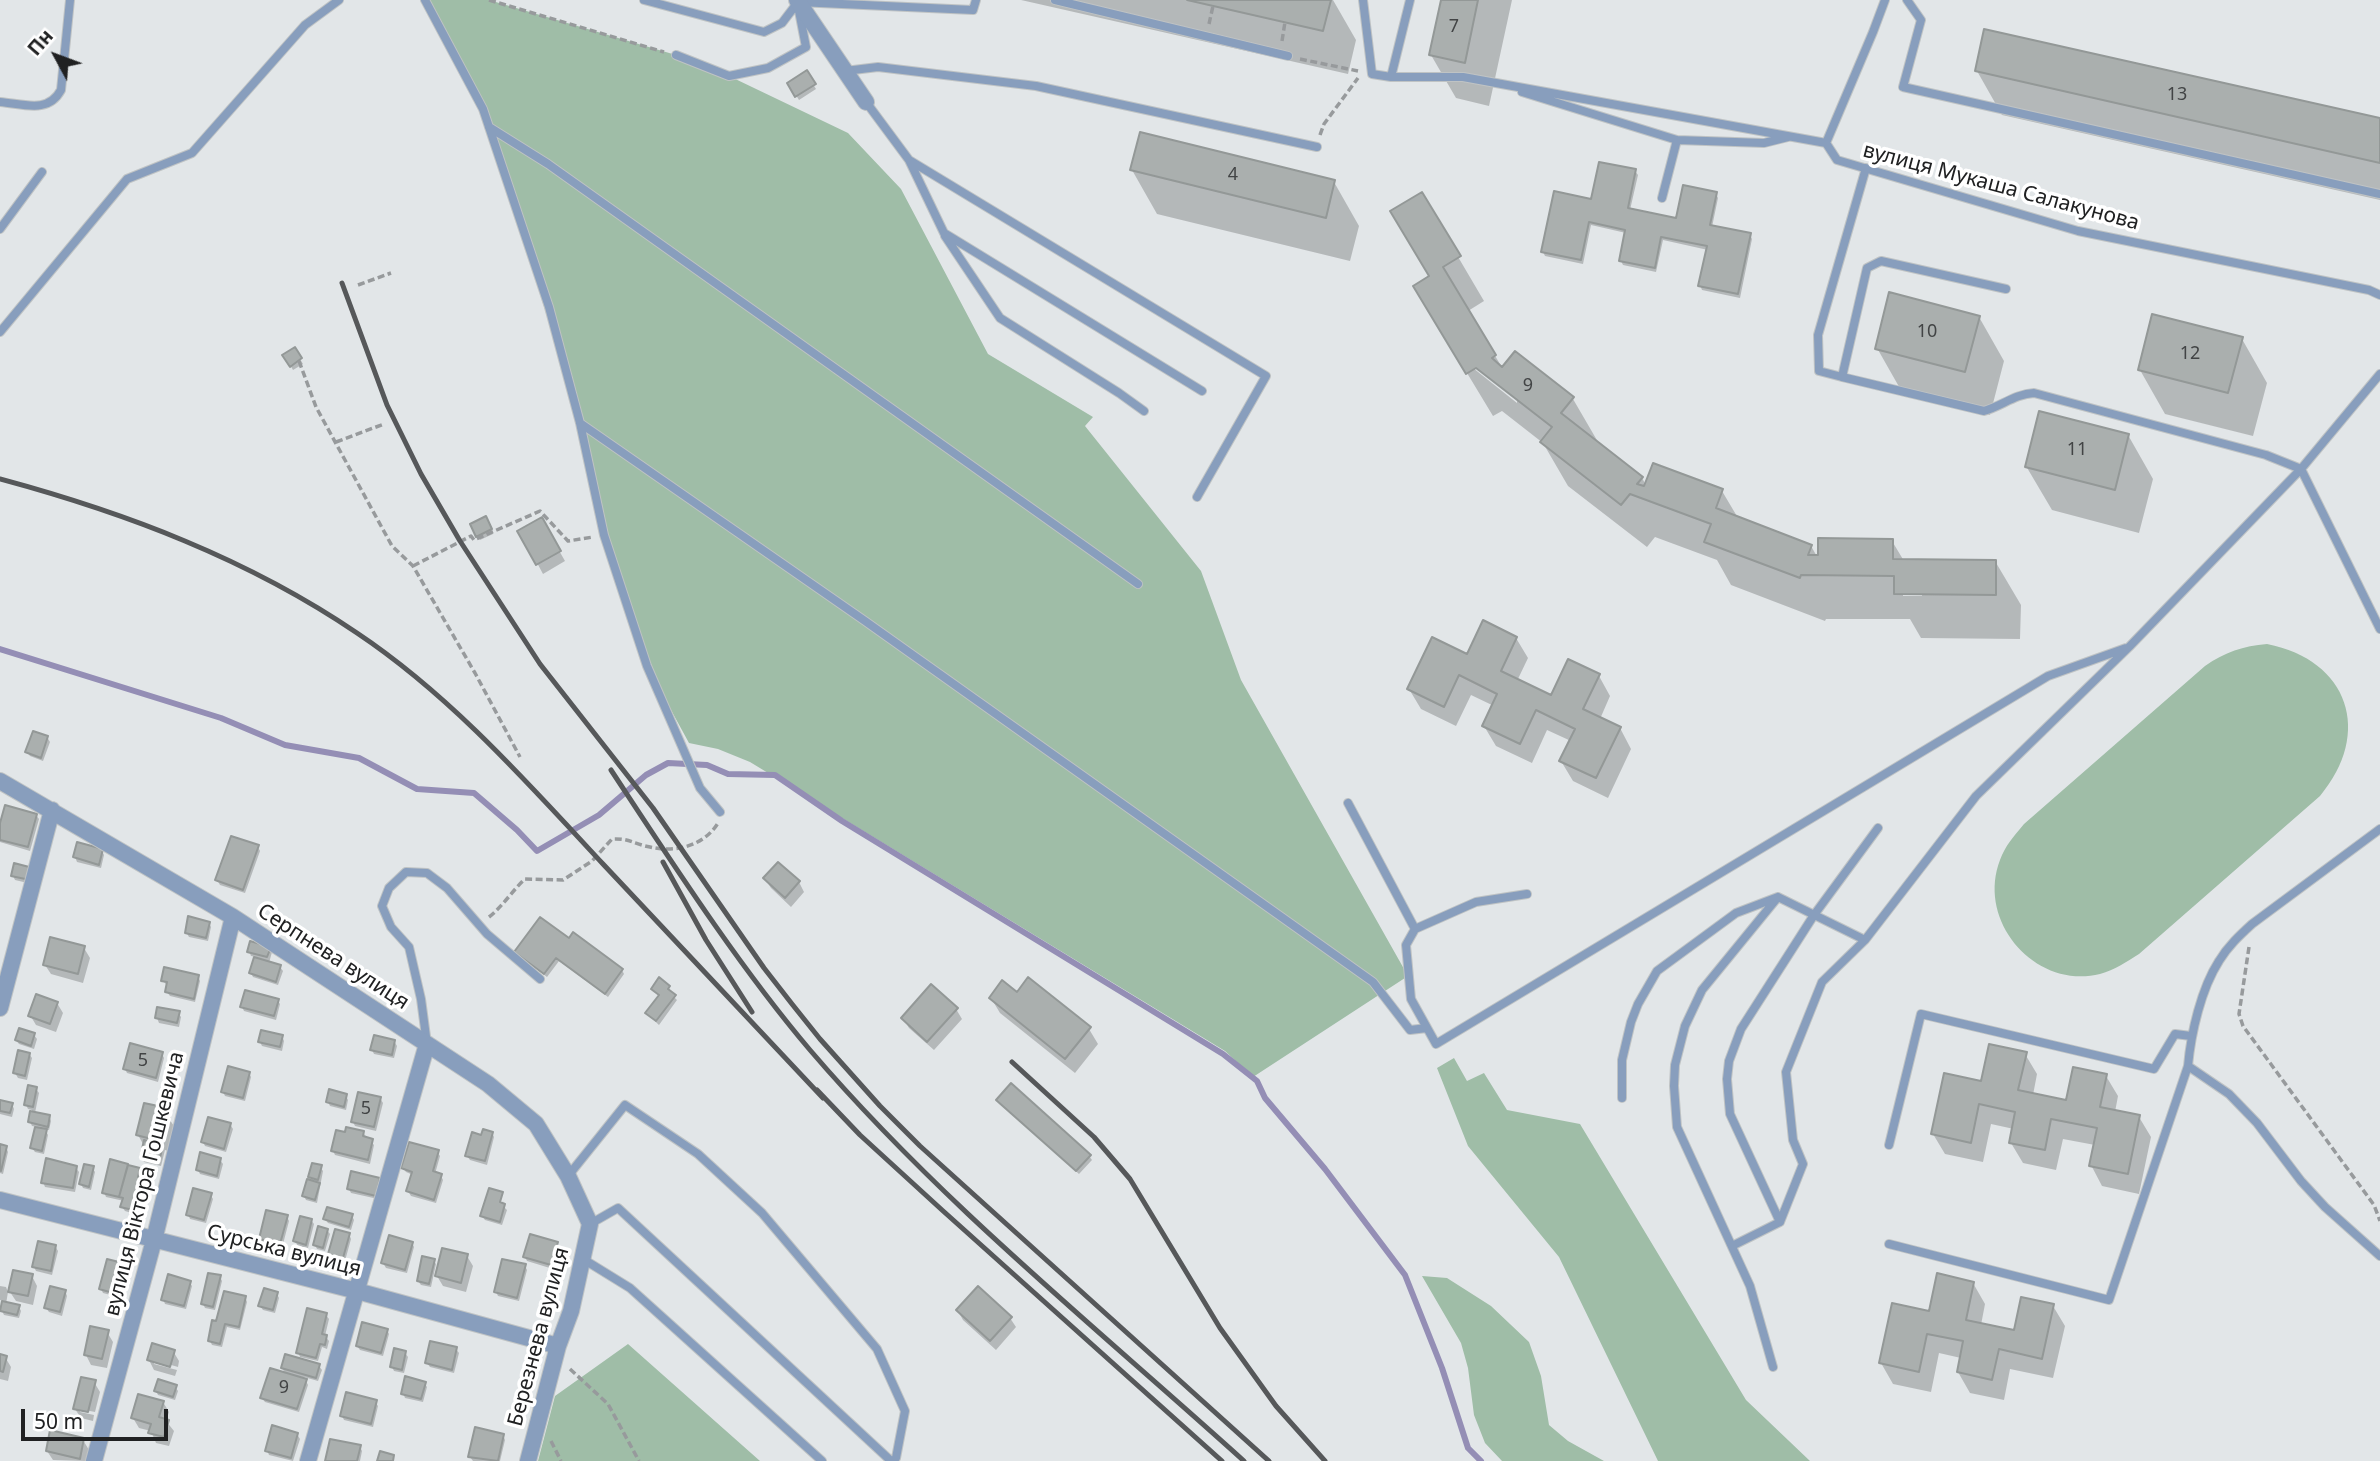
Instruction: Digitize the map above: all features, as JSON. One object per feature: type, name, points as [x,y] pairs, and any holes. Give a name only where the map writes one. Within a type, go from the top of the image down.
[{"type":"street","points":[[797,1],[866,102]]},
{"type":"street","name":"Серпнева вулиця","points":[[0,781],[233,917],[488,1084],[536,1125],[568,1177],[590,1224]]},
{"type":"street","points":[[0,1008],[52,810]]},
{"type":"street","name":"вулиця Віктора Гошкевича","points":[[94,1461],[153,1240],[233,917]]},
{"type":"street","points":[[308,1461],[427,1044]]},
{"type":"street","name":"Сурська вулиця","points":[[0,1200],[357,1291],[557,1350]]},
{"type":"street","name":"Березнева вулиця","points":[[528,1461],[557,1350],[571,1311],[590,1224]]},
{"type":"lane","points":[[0,102],[47,106],[56,100],[61,90],[70,0]]},
{"type":"lane","points":[[0,332],[127,179],[192,153],[305,25],[339,0]]},
{"type":"lane","points":[[425,0],[483,109],[549,307],[580,423],[604,534],[647,666],[700,788],[720,812]]},
{"type":"lane","points":[[644,0],[764,32],[782,23],[797,1]]},
{"type":"lane","points":[[797,1],[973,10],[976,0]]},
{"type":"lane","points":[[1055,0],[1284,55]]},
{"type":"lane","name":"вулиця Мукаша Салакунова","points":[[1363,0],[1372,74],[1391,78],[1464,78],[1826,143],[1837,160],[2078,230],[2369,290],[2380,295]]},
{"type":"lane","points":[[1391,78],[1410,0]]},
{"type":"lane","points":[[1826,143],[1885,0]]},
{"type":"lane","points":[[1907,0],[1921,20],[1903,87],[2380,194]]},
{"type":"lane","points":[[676,55],[729,76],[768,68],[806,47],[797,1]]},
{"type":"lane","points":[[845,71],[878,67],[1036,86],[1317,147]]},
{"type":"lane","points":[[1487,82],[1676,140],[1764,143],[1790,136]]},
{"type":"lane","points":[[866,102],[909,160],[944,233],[1000,318],[1144,411]]},
{"type":"lane","points":[[489,127],[548,164],[1138,584]]},
{"type":"lane","points":[[1662,198],[1676,140]]},
{"type":"lane","points":[[909,160],[1266,376],[1197,497]]},
{"type":"lane","points":[[1866,169],[1818,335],[1819,371],[1983,411],[1996,408],[2021,394],[2034,393],[2266,455],[2301,469],[2380,629]]},
{"type":"lane","points":[[0,229],[42,172]]},
{"type":"lane","points":[[944,233],[1202,391]]},
{"type":"lane","points":[[1842,377],[1867,268],[1881,261],[2006,289]]},
{"type":"lane","points":[[1732,1246],[1780,1222],[1804,1164],[1793,1140],[1786,1072],[1822,982],[1865,940],[1976,796],[2129,647],[2301,469],[2380,374]]},
{"type":"lane","points":[[580,423],[865,621],[1373,982],[1410,1030],[1427,1028]]},
{"type":"lane","points":[[1527,894],[1476,902],[1415,929],[1406,945],[1411,999],[1436,1044],[2048,676],[2129,647]]},
{"type":"lane","points":[[1348,803],[1415,929]]},
{"type":"lane","points":[[1780,1222],[1730,1114],[1727,1079],[1733,1045],[1814,915],[1878,828]]},
{"type":"lane","points":[[1889,1244],[2109,1300],[2188,1066],[2191,1036],[2218,962],[2252,924],[2380,829]]},
{"type":"lane","points":[[427,1044],[421,999],[409,947],[391,927],[382,906],[389,888],[406,872],[427,873],[447,888],[479,925],[540,979]]},
{"type":"lane","points":[[1622,1098],[1622,1059],[1631,1022],[1657,971],[1736,913],[1778,897],[1865,940]]},
{"type":"lane","points":[[1773,1367],[1750,1286],[1677,1127],[1674,1096],[1675,1065],[1685,1026],[1702,990],[1778,897]]},
{"type":"lane","points":[[1889,1145],[1921,1014],[2154,1069],[2175,1034],[2191,1036]]},
{"type":"lane","points":[[2188,1066],[2229,1094],[2257,1123],[2325,1208],[2380,1256]]},
{"type":"lane","points":[[568,1177],[625,1105],[698,1154],[762,1213],[877,1349],[905,1411],[897,1458],[892,1461],[618,1208],[590,1224]]},
{"type":"lane","points":[[583,1259],[630,1288],[822,1461]]},
{"type":"path","points":[[489,0],[676,55]]},
{"type":"path","points":[[1286,22],[1284,55],[1363,72],[1324,124],[1317,147]]},
{"type":"path","points":[[358,285],[391,273]]},
{"type":"path","points":[[299,361],[316,407],[392,546],[413,566],[520,758]]},
{"type":"path","points":[[336,442],[384,424]]},
{"type":"path","points":[[413,566],[460,541],[471,537],[474,540],[540,511],[568,541],[604,534]]},
{"type":"path","points":[[479,925],[499,909],[525,879],[563,880],[592,861],[612,839],[626,838],[648,847],[675,849],[699,842],[709,836],[718,824],[720,812]]},
{"type":"path","points":[[2252,924],[2239,1014],[2243,1026],[2374,1205],[2380,1222]]},
{"type":"path","points":[[2374,1205],[2380,1207]]},
{"type":"path","points":[[557,1350],[608,1404],[639,1461]]},
{"type":"green space","points":[[425,0],[489,0],[676,55],[729,76],[848,133],[901,189],[988,354],[1093,417],[1085,426],[1201,571],[1241,680],[1408,976],[1253,1077],[1225,1051],[750,762],[718,749],[689,743],[647,666],[604,535],[580,423],[483,109]]},
{"type":"green space","points":[[2267,644],[2295,653],[2317,666],[2334,683],[2344,702],[2348,724],[2346,748],[2336,772],[2320,796],[2139,954],[2120,965],[2100,974],[2076,976],[2054,972],[2034,961],[2017,946],[2004,928],[1996,906],[1995,883],[2000,860],[2010,841],[2024,824],[2205,666],[2234,650]]},
{"type":"green space","points":[[1454,1058],[1467,1081],[1484,1073],[1507,1110],[1580,1124],[1746,1400],[1810,1461],[1658,1461],[1559,1257],[1468,1146],[1437,1068]]},
{"type":"green space","points":[[1422,1276],[1447,1278],[1491,1306],[1529,1342],[1541,1376],[1549,1425],[1568,1441],[1604,1461],[1502,1461],[1485,1443],[1474,1415],[1468,1368],[1461,1343]]},
{"type":"green space","points":[[628,1344],[760,1461],[538,1461],[555,1396]]},
{"type":"building","points":[[1187,0],[1331,0],[1323,31]]},
{"type":"building","points":[[1441,0],[1478,0],[1465,63],[1429,55]]},
{"type":"building","points":[[1984,29],[2380,118],[2380,163],[1975,71]]},
{"type":"building","points":[[807,70],[816,84],[795,97],[787,83]]},
{"type":"building","points":[[1140,132],[1335,180],[1326,218],[1130,170]]},
{"type":"building","points":[[1599,162],[1636,169],[1628,208],[1676,218],[1683,185],[1717,192],[1710,225],[1751,233],[1738,294],[1698,286],[1707,246],[1661,237],[1655,268],[1619,261],[1625,230],[1589,222],[1581,260],[1541,252],[1554,191],[1591,199]]},
{"type":"building","points":[[1422,192],[1461,256],[1443,267],[1496,355],[1492,358],[1502,367],[1515,351],[1574,397],[1561,413],[1643,477],[1637,484],[1644,486],[1653,463],[1723,489],[1716,508],[1812,545],[1808,555],[1818,555],[1818,538],[1893,539],[1893,559],[1996,560],[1996,595],[1894,594],[1894,576],[1801,575],[1800,578],[1704,542],[1711,524],[1630,494],[1621,505],[1540,442],[1552,427],[1476,368],[1466,374],[1413,286],[1429,276],[1390,211]]},
{"type":"building","points":[[1889,292],[1980,316],[1965,372],[1875,349]]},
{"type":"building","points":[[2152,314],[2243,337],[2228,393],[2138,370]]},
{"type":"building","points":[[295,347],[302,358],[290,367],[282,355]]},
{"type":"building","points":[[2039,411],[2129,434],[2115,490],[2025,467]]},
{"type":"building","points":[[486,516],[492,529],[476,537],[470,524]]},
{"type":"building","points":[[542,517],[561,551],[536,565],[517,531]]},
{"type":"building","points":[[1483,620],[1517,637],[1501,671],[1551,695],[1568,659],[1600,674],[1583,709],[1621,727],[1596,778],[1559,761],[1575,729],[1536,710],[1520,744],[1482,726],[1497,694],[1459,675],[1444,707],[1407,689],[1432,637],[1467,654]]},
{"type":"building","points":[[33,731],[48,736],[41,758],[25,752]]},
{"type":"building","points":[[5,805],[37,814],[28,847],[0,840],[0,823]]},
{"type":"building","points":[[231,836],[259,845],[243,890],[215,880]]},
{"type":"building","points":[[77,842],[103,849],[99,865],[73,857]]},
{"type":"building","points":[[778,862],[800,881],[785,898],[763,878]]},
{"type":"building","points":[[14,863],[33,868],[30,880],[11,876]]},
{"type":"building","points":[[188,916],[210,922],[206,938],[185,933]]},
{"type":"building","points":[[540,917],[569,938],[573,932],[623,969],[605,994],[556,958],[544,974],[514,952]]},
{"type":"building","points":[[50,937],[85,946],[78,974],[43,965]]},
{"type":"building","points":[[250,941],[271,947],[267,957],[247,952]]},
{"type":"building","points":[[254,957],[281,965],[276,982],[249,973]]},
{"type":"building","points":[[164,967],[199,975],[194,999],[165,992],[167,982],[161,981]]},
{"type":"building","points":[[659,977],[676,995],[656,1021],[645,1013],[659,995],[651,989]]},
{"type":"building","points":[[1028,977],[1091,1027],[1065,1059],[989,998],[1002,980],[1017,992]]},
{"type":"building","points":[[931,984],[958,1008],[927,1042],[901,1018]]},
{"type":"building","points":[[245,990],[279,999],[274,1016],[240,1007]]},
{"type":"building","points":[[36,994],[58,1002],[50,1024],[28,1016]]},
{"type":"building","points":[[157,1007],[180,1011],[177,1023],[155,1018]]},
{"type":"building","points":[[19,1028],[35,1033],[31,1046],[15,1040]]},
{"type":"building","points":[[261,1030],[283,1035],[280,1047],[258,1042]]},
{"type":"building","points":[[374,1035],[395,1040],[392,1055],[370,1050]]},
{"type":"building","points":[[130,1043],[163,1052],[156,1078],[123,1069]]},
{"type":"building","points":[[1989,1044],[2027,1052],[2018,1090],[2066,1100],[2073,1067],[2107,1074],[2100,1107],[2140,1115],[2128,1174],[2089,1166],[2097,1128],[2051,1119],[2045,1150],[2009,1143],[2015,1112],[1979,1104],[1971,1143],[1931,1134],[1944,1073],[1981,1081]]},
{"type":"building","points":[[18,1050],[30,1053],[25,1076],[13,1073]]},
{"type":"building","points":[[228,1066],[250,1072],[243,1098],[221,1092]]},
{"type":"building","points":[[1011,1083],[1091,1155],[1076,1171],[996,1100]]},
{"type":"building","points":[[28,1085],[37,1087],[33,1107],[24,1105]]},
{"type":"building","points":[[329,1089],[347,1094],[344,1107],[326,1102]]},
{"type":"building","points":[[358,1092],[381,1097],[374,1127],[351,1122]]},
{"type":"building","points":[[0,1100],[13,1103],[10,1113],[0,1111]]},
{"type":"building","points":[[144,1103],[163,1107],[162,1113],[170,1115],[163,1142],[136,1135]]},
{"type":"building","points":[[30,1111],[50,1115],[48,1127],[28,1122]]},
{"type":"building","points":[[208,1117],[231,1123],[224,1149],[201,1142]]},
{"type":"building","points":[[35,1127],[47,1129],[42,1151],[30,1148]]},
{"type":"building","points":[[346,1127],[364,1131],[363,1136],[373,1139],[368,1160],[331,1151],[336,1130],[345,1132]]},
{"type":"building","points":[[483,1129],[493,1132],[485,1161],[465,1156],[472,1132],[481,1135]]},
{"type":"building","points":[[144,1140],[163,1145],[159,1162],[140,1158]]},
{"type":"building","points":[[409,1142],[439,1150],[433,1171],[442,1174],[434,1200],[406,1191],[412,1172],[401,1168]]},
{"type":"building","points":[[0,1144],[7,1146],[1,1171],[0,1170]]},
{"type":"building","points":[[200,1152],[221,1158],[217,1176],[196,1170]]},
{"type":"building","points":[[46,1158],[77,1166],[73,1188],[41,1183]]},
{"type":"building","points":[[110,1159],[128,1164],[119,1197],[102,1193]]},
{"type":"building","points":[[312,1163],[322,1165],[318,1180],[308,1177]]},
{"type":"building","points":[[84,1164],[94,1166],[89,1187],[79,1184]]},
{"type":"building","points":[[128,1165],[140,1168],[138,1177],[142,1178],[133,1210],[120,1207],[123,1198],[119,1197]]},
{"type":"building","points":[[351,1171],[380,1178],[376,1196],[347,1189]]},
{"type":"building","points":[[307,1179],[320,1183],[315,1200],[302,1196]]},
{"type":"building","points":[[193,1188],[212,1193],[204,1220],[186,1215]]},
{"type":"building","points":[[489,1188],[503,1192],[500,1202],[505,1204],[500,1222],[480,1216]]},
{"type":"building","points":[[327,1207],[353,1214],[349,1227],[323,1219]]},
{"type":"building","points":[[266,1210],[288,1215],[280,1244],[259,1239]]},
{"type":"building","points":[[300,1216],[312,1219],[306,1245],[293,1241]]},
{"type":"building","points":[[318,1226],[328,1229],[323,1248],[313,1245]]},
{"type":"building","points":[[335,1229],[350,1233],[343,1258],[328,1254]]},
{"type":"building","points":[[530,1234],[558,1242],[551,1265],[523,1257]]},
{"type":"building","points":[[389,1235],[413,1242],[405,1270],[381,1263]]},
{"type":"building","points":[[38,1241],[56,1245],[51,1271],[32,1267]]},
{"type":"building","points":[[442,1248],[468,1254],[461,1283],[435,1276]]},
{"type":"building","points":[[422,1256],[435,1259],[429,1284],[417,1281]]},
{"type":"building","points":[[107,1259],[127,1264],[120,1295],[99,1289]]},
{"type":"building","points":[[502,1259],[526,1264],[517,1298],[494,1292]]},
{"type":"building","points":[[13,1270],[33,1274],[28,1296],[8,1292]]},
{"type":"building","points":[[208,1273],[221,1275],[213,1307],[201,1304]]},
{"type":"building","points":[[1937,1273],[1974,1282],[1966,1320],[2014,1330],[2021,1297],[2054,1304],[2042,1359],[1999,1349],[1992,1380],[1957,1372],[1963,1341],[1927,1334],[1919,1372],[1879,1363],[1892,1303],[1929,1311]]},
{"type":"building","points":[[168,1274],[191,1281],[184,1306],[161,1300]]},
{"type":"building","points":[[50,1286],[66,1290],[60,1312],[44,1308]]},
{"type":"building","points":[[978,1286],[1012,1317],[990,1341],[956,1310]]},
{"type":"building","points":[[264,1288],[278,1292],[273,1310],[258,1306]]},
{"type":"building","points":[[224,1291],[246,1296],[239,1327],[225,1324],[220,1344],[208,1341],[212,1320],[216,1321]]},
{"type":"building","points":[[2,1301],[20,1305],[17,1315],[0,1311]]},
{"type":"building","points":[[307,1308],[327,1313],[322,1334],[327,1335],[325,1345],[320,1344],[316,1358],[296,1353]]},
{"type":"building","points":[[362,1322],[388,1329],[381,1353],[356,1346]]},
{"type":"building","points":[[90,1326],[109,1330],[102,1359],[84,1355]]},
{"type":"building","points":[[430,1341],[457,1347],[452,1370],[425,1363]]},
{"type":"building","points":[[152,1343],[175,1350],[170,1367],[147,1360]]},
{"type":"building","points":[[394,1348],[406,1351],[402,1370],[390,1367]]},
{"type":"building","points":[[0,1354],[7,1356],[3,1372],[0,1371]]},
{"type":"building","points":[[285,1354],[320,1364],[316,1378],[281,1368]]},
{"type":"building","points":[[270,1368],[307,1379],[297,1409],[260,1398]]},
{"type":"building","points":[[405,1376],[426,1382],[421,1399],[401,1394]]},
{"type":"building","points":[[81,1377],[96,1380],[88,1412],[73,1409]]},
{"type":"building","points":[[158,1379],[177,1385],[173,1397],[154,1391]]},
{"type":"building","points":[[346,1392],[377,1400],[371,1424],[340,1416]]},
{"type":"building","points":[[138,1394],[164,1401],[159,1417],[169,1420],[164,1437],[148,1433],[151,1424],[131,1418]]},
{"type":"building","points":[[272,1425],[298,1433],[291,1458],[265,1451]]},
{"type":"building","points":[[475,1427],[504,1434],[498,1461],[468,1457]]},
{"type":"building","points":[[50,1430],[84,1438],[80,1459],[46,1451]]},
{"type":"building","points":[[330,1439],[361,1445],[357,1461],[325,1461]]},
{"type":"building","points":[[380,1451],[394,1455],[393,1461],[377,1461]]},
{"type":"waterway","points":[[0,649],[221,718],[285,745],[359,758],[417,789],[474,793],[537,851],[599,815],[646,775],[668,763],[707,765],[728,774],[775,775],[842,821],[1223,1054],[1257,1081],[1265,1098],[1325,1169],[1405,1275],[1442,1368],[1468,1448],[1481,1461]]},
{"type":"railway","points":[[342,283],[387,405],[421,474],[460,541],[540,664],[653,808],[792,1004],[880,1106],[920,1146],[1269,1461]]},
{"type":"railway","points":[[0,479],[140,523],[229,561],[316,607],[391,657],[456,712],[516,771],[823,1098]]},
{"type":"railway","points":[[611,770],[757,984],[860,1106],[912,1160],[1021,1263],[1244,1461]]},
{"type":"railway","points":[[663,862],[706,940],[752,1012]]},
{"type":"railway","points":[[1012,1062],[1094,1137],[1130,1179],[1220,1328],[1276,1406],[1325,1461]]},
{"type":"railway","points":[[817,1090],[860,1135],[1222,1461]]}]
